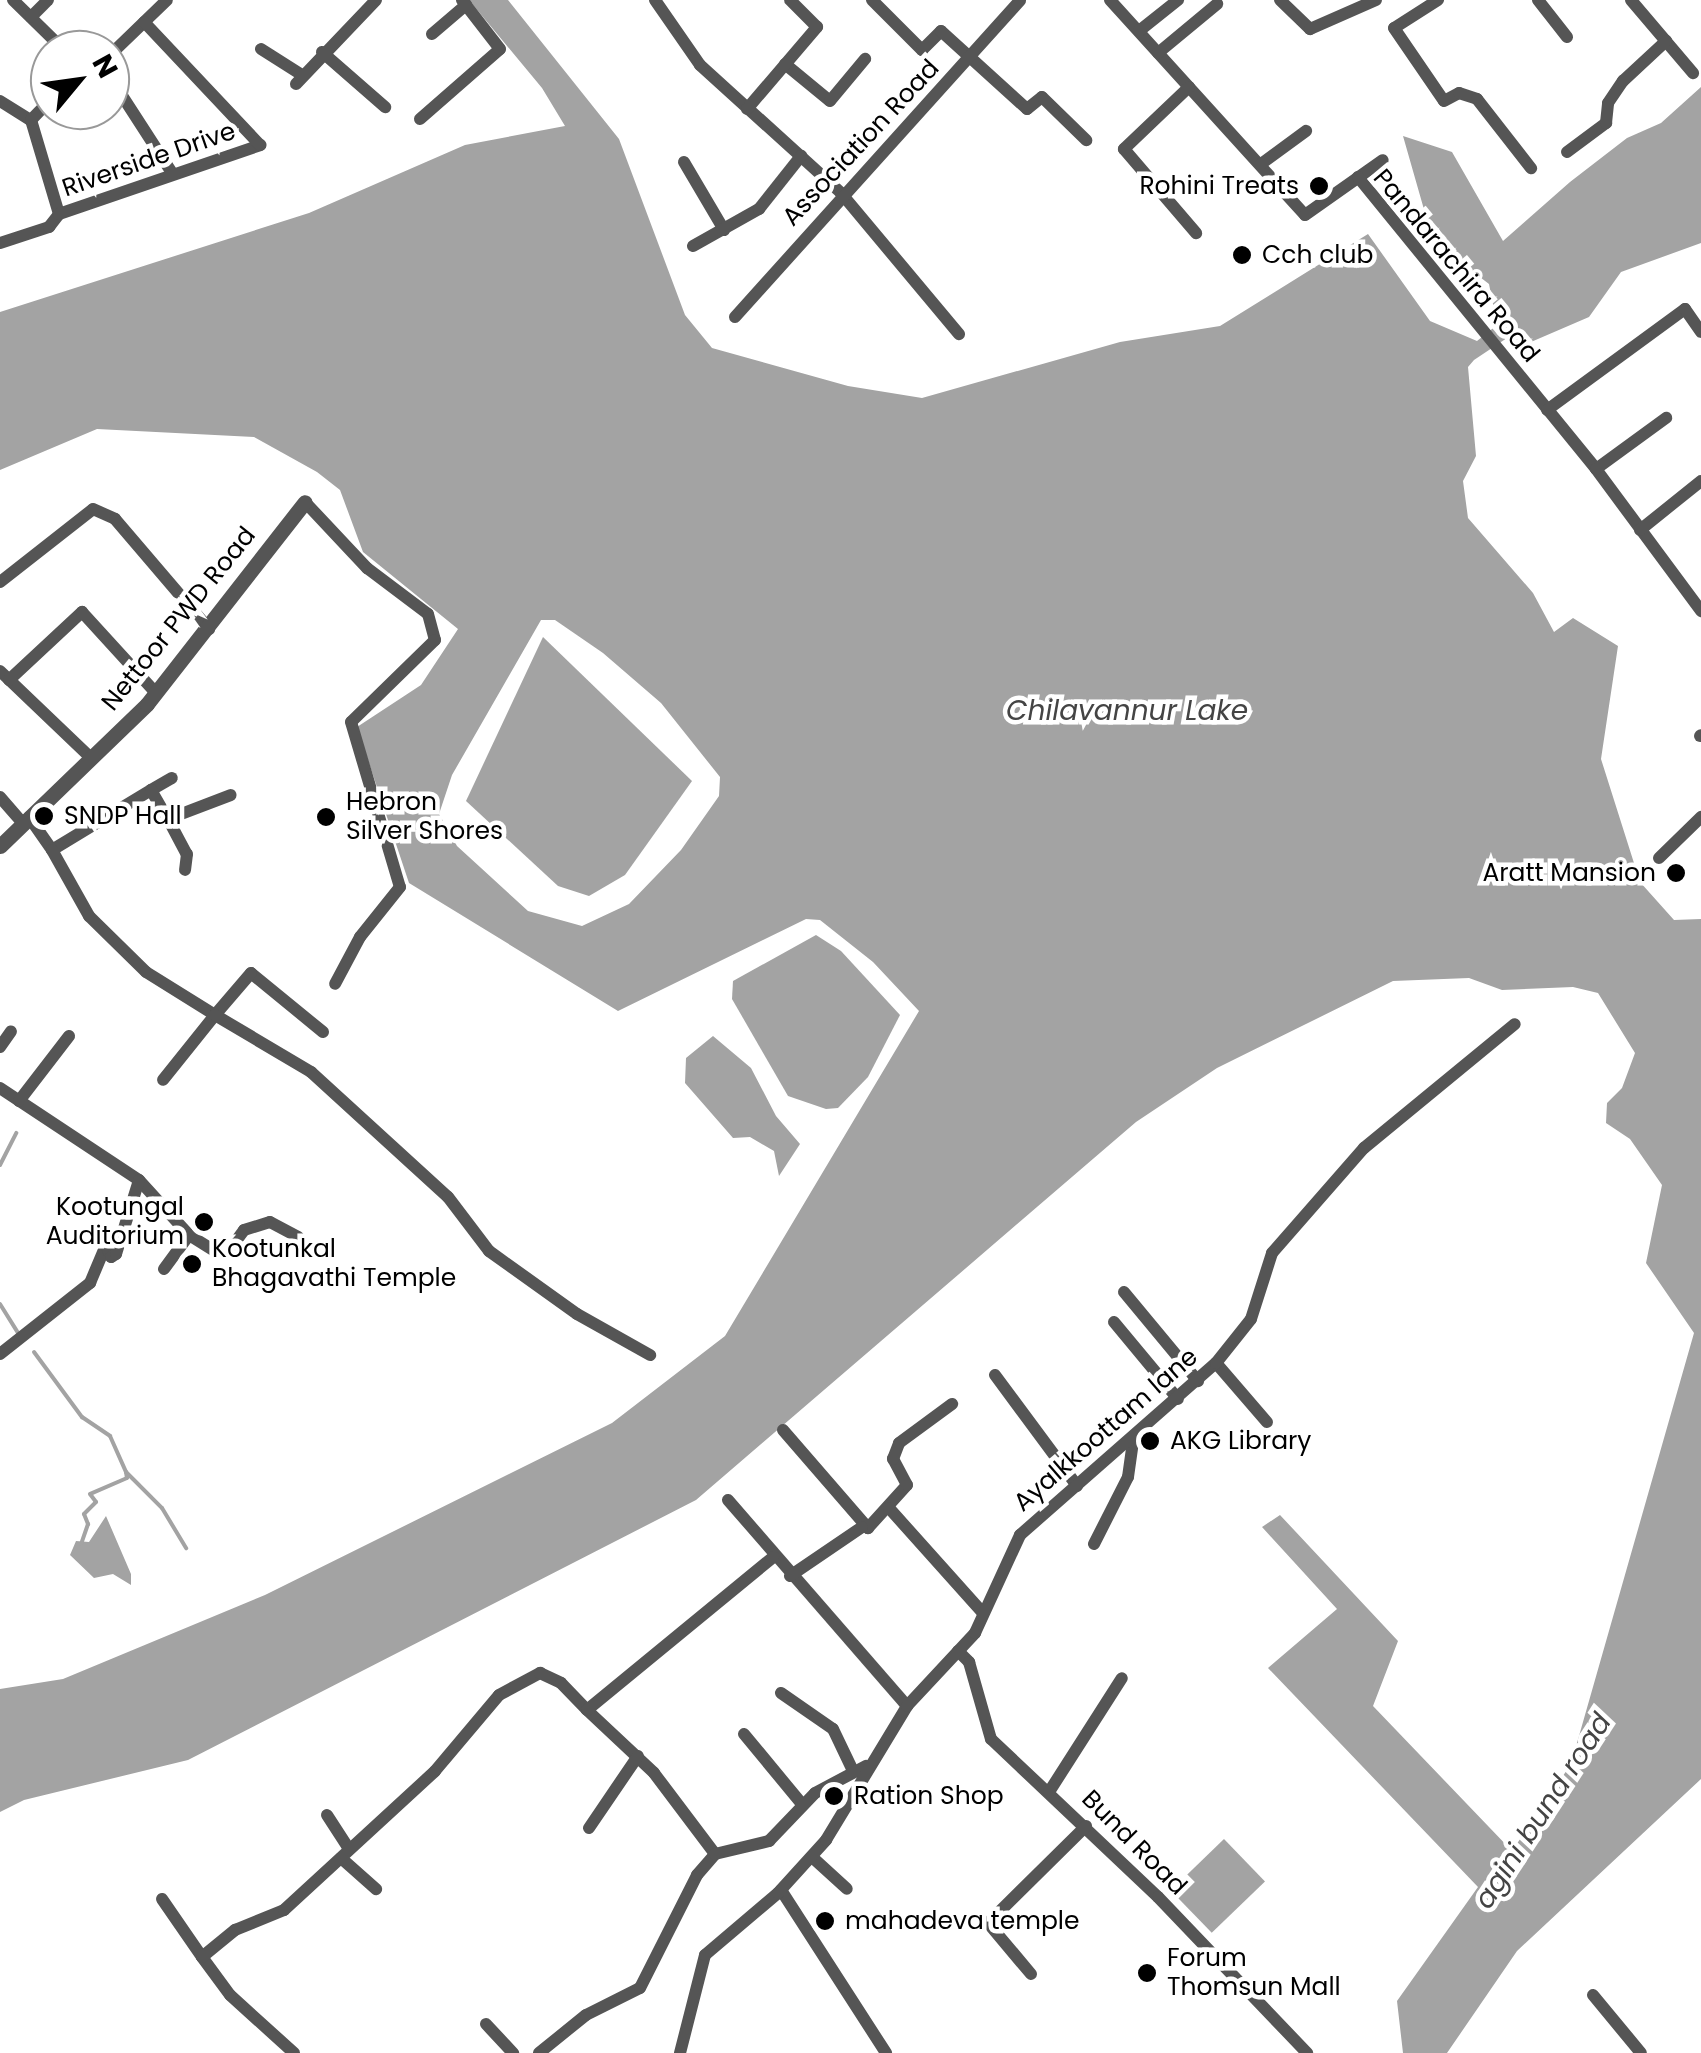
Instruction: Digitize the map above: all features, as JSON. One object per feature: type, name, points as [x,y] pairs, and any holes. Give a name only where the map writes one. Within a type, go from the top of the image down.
[{"type":"street","points":[[14,0],[44,30]]},
{"type":"street","points":[[31,17],[48,0]]},
{"type":"street","points":[[130,36],[167,0]]},
{"type":"street","points":[[261,49],[299,79],[376,0]]},
{"type":"street","points":[[655,0],[700,65],[841,193],[958,334]]},
{"type":"street","points":[[747,109],[817,28],[790,0]]},
{"type":"street","points":[[872,0],[922,50],[941,30],[1028,109],[1042,97],[1086,140]]},
{"type":"street","name":"Association Road","points":[[735,317],[841,193],[974,56],[1020,0]]},
{"type":"street","name":"Pandarachira Road","points":[[1110,0],[1304,215],[1358,178],[1484,329],[1698,601]]},
{"type":"street","points":[[1139,31],[1178,0]]},
{"type":"street","points":[[1280,0],[1310,28],[1376,0]]},
{"type":"street","points":[[1438,0],[1394,28],[1444,102],[1459,93],[1478,99],[1531,168]]},
{"type":"street","points":[[1538,0],[1567,36]]},
{"type":"street","points":[[1631,0],[1693,74]]},
{"type":"street","points":[[420,120],[500,49],[464,3],[432,34]]},
{"type":"street","points":[[1158,53],[1217,4]]},
{"type":"street","name":"Riverside Drive","points":[[0,243],[48,227],[59,214],[260,145],[144,22]]},
{"type":"street","points":[[1567,152],[1606,124],[1608,103],[1623,81],[1666,41]]},
{"type":"street","points":[[322,52],[385,107]]},
{"type":"street","points":[[785,64],[830,102],[865,59]]},
{"type":"street","points":[[1189,87],[1124,149],[1196,233]]},
{"type":"street","points":[[0,100],[30,120]]},
{"type":"street","points":[[130,108],[172,173]]},
{"type":"street","points":[[33,130],[59,214]]},
{"type":"street","points":[[1261,164],[1306,132]]},
{"type":"street","points":[[693,246],[759,209],[801,156]]},
{"type":"street","points":[[1358,178],[1383,160]]},
{"type":"street","points":[[684,162],[724,230]]},
{"type":"street","points":[[1547,410],[1685,309],[1701,332]]},
{"type":"street","points":[[1596,469],[1666,418]]},
{"type":"street","points":[[1640,530],[1701,481]]},
{"type":"street","points":[[305,502],[367,568],[428,614],[436,640],[351,722],[400,887],[360,937],[335,984]]},
{"type":"street","name":"Nettoor PWD Road","points":[[0,846],[156,693],[305,502]]},
{"type":"street","points":[[0,582],[93,509],[116,519],[209,628]]},
{"type":"street","points":[[92,759],[5,676],[82,612],[156,693]]},
{"type":"street","points":[[52,850],[172,778]]},
{"type":"street","points":[[152,790],[187,854],[185,870]]},
{"type":"street","points":[[168,819],[231,795]]},
{"type":"street","points":[[0,797],[52,850],[89,916],[146,972],[311,1072],[448,1197],[489,1252],[576,1314],[650,1355]]},
{"type":"street","points":[[1659,858],[1701,818]]},
{"type":"street","points":[[163,1080],[250,973],[323,1032]]},
{"type":"street","name":"Ayalkkoottam lane","points":[[680,2053],[705,1955],[781,1890],[812,1856],[860,1768],[907,1706],[958,1651],[1008,1574],[1020,1536],[1216,1363],[1252,1318],[1272,1253],[1364,1148],[1515,1024]]},
{"type":"street","points":[[0,1047],[11,1031]]},
{"type":"street","points":[[19,1101],[69,1036]]},
{"type":"street","points":[[0,1088],[139,1180],[189,1235],[228,1252],[254,1226],[282,1225],[298,1236]]},
{"type":"street","points":[[0,1354],[90,1284],[101,1250],[106,1246],[112,1257],[116,1254],[139,1180]]},
{"type":"street","points":[[164,1269],[189,1235]]},
{"type":"street","points":[[1124,1292],[1198,1381]]},
{"type":"street","points":[[1114,1322],[1178,1399]]},
{"type":"street","points":[[1216,1363],[1267,1422]]},
{"type":"street","points":[[995,1376],[1077,1486]]},
{"type":"street","points":[[790,1576],[890,1508],[907,1486],[894,1449],[952,1404]]},
{"type":"street","points":[[783,1430],[862,1528]]},
{"type":"street","points":[[1094,1544],[1128,1477],[1133,1440]]},
{"type":"street","points":[[728,1500],[790,1576],[907,1706]]},
{"type":"street","points":[[890,1508],[982,1612]]},
{"type":"street","points":[[586,1710],[773,1556]]},
{"type":"street","name":"Bund Road","points":[[958,1651],[968,1662],[991,1738],[1086,1826],[1307,2053]]},
{"type":"street","points":[[202,1958],[235,1930],[284,1910],[435,1771],[499,1695],[540,1673],[561,1683],[638,1756],[698,1824],[715,1854]]},
{"type":"street","points":[[1049,1792],[1122,1678]]},
{"type":"street","points":[[539,2053],[586,2015],[640,1988],[697,1874],[715,1854],[769,1841],[802,1804],[860,1768],[833,1729],[780,1693]]},
{"type":"street","points":[[744,1734],[802,1804]]},
{"type":"street","points":[[589,1828],[638,1756]]},
{"type":"street","points":[[327,1815],[345,1854],[376,1890]]},
{"type":"street","points":[[1032,1974],[988,1923],[1086,1826]]},
{"type":"street","points":[[812,1856],[847,1889]]},
{"type":"street","points":[[781,1890],[886,2053]]},
{"type":"street","points":[[162,1899],[230,1995],[294,2053]]},
{"type":"street","points":[[1593,1995],[1641,2053]]},
{"type":"street","points":[[486,2024],[513,2053]]},
{"type":"water","name":"Chilavannur Lake","points":[[469,0],[508,0],[619,139],[685,315],[712,348],[848,386],[922,398],[1120,342],[1220,326],[1368,234],[1430,321],[1477,341],[1497,325],[1489,284],[1433,241],[1403,136],[1452,152],[1503,241],[1570,182],[1627,138],[1661,123],[1701,87],[1701,243],[1621,272],[1589,317],[1515,349],[1507,338],[1474,360],[1468,367],[1476,456],[1463,481],[1468,518],[1533,593],[1554,632],[1573,618],[1618,646],[1601,759],[1640,882],[1674,920],[1701,919],[1701,1779],[1517,1951],[1447,2053],[1403,2053],[1397,2001],[1478,1887],[1268,1668],[1337,1609],[1262,1527],[1280,1515],[1398,1641],[1373,1706],[1512,1851],[1571,1764],[1694,1333],[1646,1263],[1662,1185],[1630,1139],[1606,1123],[1607,1103],[1622,1088],[1635,1053],[1598,993],[1573,987],[1502,990],[1469,978],[1393,981],[1217,1068],[1136,1122],[696,1500],[188,1760],[24,1800],[0,1812],[0,1689],[63,1679],[265,1595],[612,1423],[725,1336],[919,1011],[873,962],[820,920],[806,919],[618,1011],[409,883],[357,727],[421,685],[458,629],[363,552],[340,490],[317,472],[254,437],[97,429],[0,470],[0,312],[309,213],[465,145],[565,126],[542,88]],"holes":[[[541,620],[555,620],[603,653],[661,703],[720,777],[719,796],[681,850],[629,904],[582,926],[528,911],[457,846],[439,814],[452,775]]]},
{"type":"water","points":[[543,637],[692,781],[625,875],[589,896],[558,886],[466,801]]},
{"type":"water","points":[[816,935],[841,951],[900,1015],[868,1077],[838,1108],[826,1109],[788,1096],[732,999],[733,981]]},
{"type":"water","points":[[713,1036],[751,1068],[776,1116],[800,1144],[779,1176],[774,1151],[750,1137],[733,1138],[685,1083],[686,1058]]},
{"type":"water","points":[[106,1516],[131,1574],[131,1585],[113,1574],[94,1578],[70,1555],[76,1541],[89,1542]]},
{"type":"water","points":[[1224,1839],[1265,1881],[1212,1933],[1171,1890]]},
{"type":"waterway","points":[[0,1165],[16,1133]]},
{"type":"waterway","points":[[0,1304],[18,1333]]},
{"type":"waterway","points":[[34,1352],[82,1417],[110,1436],[126,1472],[127,1478],[90,1494],[96,1502],[84,1514],[88,1524],[81,1544]]},
{"type":"waterway","points":[[126,1472],[162,1508],[186,1548]]},
{"type":"place","name":"Rohini Treats","points":[[1319,186]]},
{"type":"place","name":"Cch club","points":[[1242,255]]},
{"type":"place","name":"SNDP Hall","points":[[44,816]]},
{"type":"place","name":"Hebron Silver Shores","points":[[326,817]]},
{"type":"place","name":"Aratt Mansion","points":[[1676,873]]},
{"type":"place","name":"Kootungal Auditorium","points":[[204,1222]]},
{"type":"place","name":"Kootunkal Bhagavathi Temple","points":[[192,1264]]},
{"type":"place","name":"AKG Library","points":[[1150,1441]]},
{"type":"place","name":"Ration Shop","points":[[834,1796]]},
{"type":"place","name":"mahadeva temple","points":[[825,1921]]},
{"type":"place","name":"Forum Thomsun Mall","points":[[1147,1973]]},
{"type":"water label","name":"agini bund road","points":[[1543,1811]]}]
